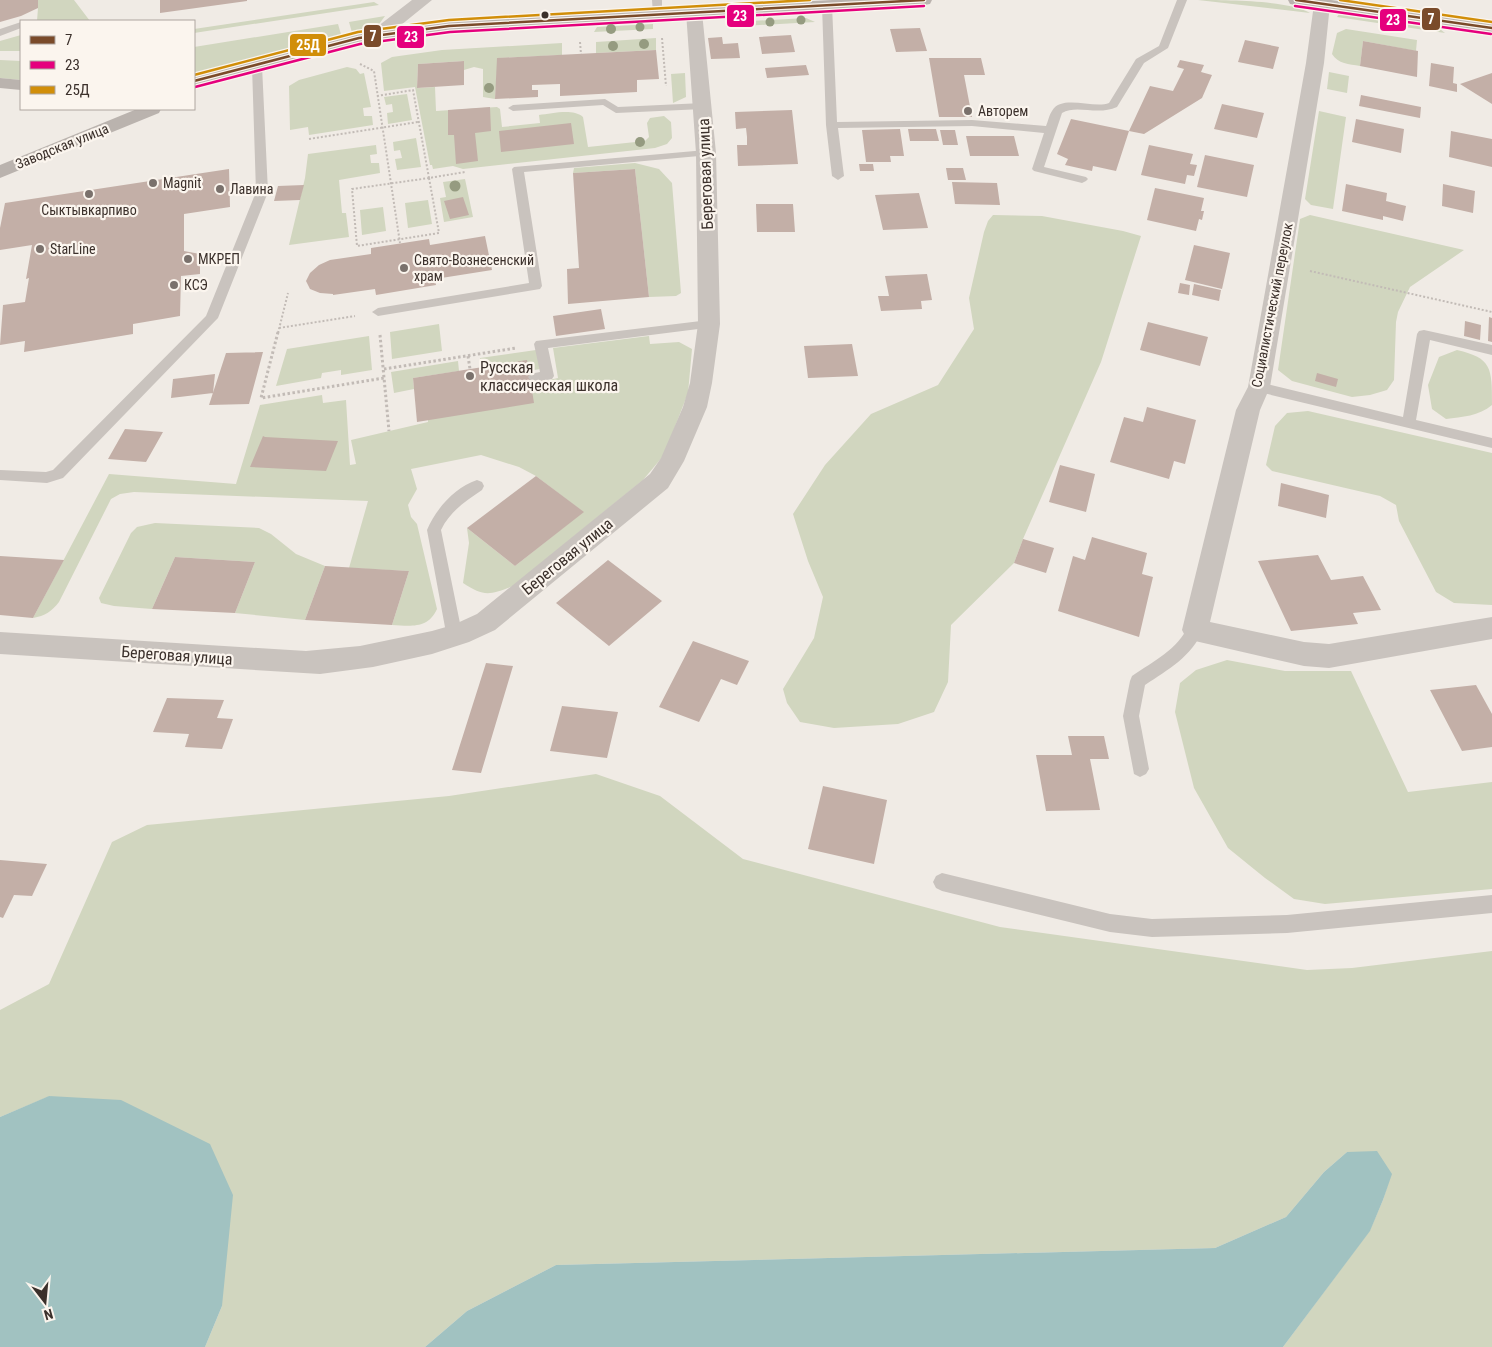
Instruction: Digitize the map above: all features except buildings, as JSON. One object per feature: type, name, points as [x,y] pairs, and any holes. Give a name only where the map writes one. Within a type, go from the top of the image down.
[{"type":"main road","points":[[195,81],[225,75],[348,40],[379,34],[449,26],[576,18],[658,7],[694,12],[924,0]]},
{"type":"main road","points":[[1296,0],[1492,28]]},
{"type":"main road","points":[[195,90],[225,75]]},
{"type":"main road","points":[[0,83],[20,85]]},
{"type":"main road","name":"Заводская улица","points":[[0,172],[150,110]]},
{"type":"street","points":[[379,34],[405,12],[424,0]]},
{"type":"street","name":"Социалистический переулок","points":[[1195,630],[1248,410],[1259,387],[1315,63],[1322,4]]},
{"type":"street","name":"Береговая улица","points":[[0,644],[306,663],[333,662],[373,656],[455,638],[486,622],[659,481],[672,461],[695,407],[701,383],[710,324],[706,154],[694,12]]},
{"type":"street","points":[[1195,630],[1304,654],[1329,656],[1492,628]]},
{"type":"lane","points":[[1082,179],[1038,169],[1057,111],[1064,106],[1070,105],[1102,109],[1113,106],[1140,61],[1164,48],[1182,0]]},
{"type":"lane","points":[[827,5],[832,125],[838,176]]},
{"type":"lane","points":[[0,33],[20,25]]},
{"type":"lane","points":[[0,475],[47,478],[58,474],[212,318],[262,192],[257,66]]},
{"type":"lane","points":[[513,108],[606,102],[616,110],[703,106]]},
{"type":"lane","points":[[832,125],[972,123],[1050,130]]},
{"type":"lane","points":[[378,312],[536,286],[518,169],[706,154]]},
{"type":"lane","points":[[535,378],[547,376],[541,344],[710,324]]},
{"type":"lane","points":[[1409,423],[1424,334],[1492,350]]},
{"type":"lane","points":[[1259,387],[1492,443]]},
{"type":"lane","points":[[455,638],[434,530],[439,516],[448,506],[477,486]]},
{"type":"lane","points":[[1140,769],[1131,716],[1138,681],[1180,651],[1192,640],[1195,630]]},
{"type":"lane","points":[[942,882],[1110,923],[1152,928],[1287,924],[1492,904]]},
{"type":"path","points":[[661,32],[668,108]]},
{"type":"path","points":[[356,62],[374,71],[399,241]]},
{"type":"path","points":[[377,96],[413,90],[418,122],[429,178],[439,233],[399,241],[357,246],[352,189],[391,184],[429,178],[464,172]]},
{"type":"path","points":[[309,139],[418,122]]},
{"type":"path","points":[[1280,264],[1492,312]]},
{"type":"path","points":[[288,293],[261,398],[384,378]]},
{"type":"path","points":[[279,328],[378,312],[389,431]]},
{"type":"path","points":[[384,369],[541,344]]},
{"type":"path","points":[[468,356],[470,369]]},
{"type":"green space","points":[[35,0],[74,0],[89,20],[37,20],[38,8]]},
{"type":"green space","points":[[1198,0],[1272,3],[1288,5],[1310,13]]},
{"type":"green space","points":[[374,2],[379,5],[195,33],[195,29]]},
{"type":"green space","points":[[1350,13],[1436,26],[1445,33],[1337,17],[1339,14]]},
{"type":"green space","points":[[385,16],[374,31],[353,36],[349,22]]},
{"type":"green space","points":[[806,18],[815,22],[726,27],[727,24],[733,22]]},
{"type":"green space","points":[[338,24],[342,38],[195,75],[195,47]]},
{"type":"green space","points":[[653,24],[653,29],[594,32],[597,27]]},
{"type":"green space","points":[[1346,29],[1417,40],[1416,51],[1363,41],[1360,66],[1344,63],[1337,60],[1332,54],[1337,33]]},
{"type":"green space","points":[[20,35],[20,51],[0,51],[0,41]]},
{"type":"green space","points":[[656,38],[656,50],[596,53],[596,42]]},
{"type":"green space","points":[[562,43],[562,55],[498,58],[495,99],[483,97],[483,69],[474,67],[464,70],[464,61],[418,64],[417,88],[435,87],[436,111],[497,107],[500,109],[502,127],[540,123],[539,115],[562,112],[578,114],[583,117],[588,147],[645,141],[649,137],[647,123],[650,118],[664,116],[671,122],[672,138],[667,144],[655,148],[463,169],[453,166],[433,169],[432,165],[430,165],[415,87],[384,91],[381,63],[392,57],[442,50]]},
{"type":"green space","points":[[0,60],[20,61],[20,80],[0,78]]},
{"type":"green space","points":[[347,67],[356,69],[360,74],[364,73],[371,107],[363,108],[364,116],[372,116],[373,125],[309,135],[308,127],[290,130],[289,86],[299,80]]},
{"type":"green space","points":[[1329,72],[1349,76],[1347,93],[1327,89]]},
{"type":"green space","points":[[685,73],[686,97],[673,103],[671,74]]},
{"type":"green space","points":[[407,94],[412,120],[388,124],[387,113],[393,112],[392,104],[386,105],[384,97]]},
{"type":"green space","points":[[1319,111],[1346,117],[1333,209],[1311,205],[1305,199]]},
{"type":"green space","points":[[416,138],[421,167],[397,170],[395,159],[402,158],[400,150],[394,151],[393,142]]},
{"type":"green space","points":[[376,145],[377,154],[370,155],[371,163],[379,163],[380,173],[339,180],[342,213],[346,213],[349,237],[289,245],[305,178],[308,154]]},
{"type":"green space","points":[[635,163],[659,169],[672,183],[681,293],[676,296],[649,297],[635,169],[573,173],[574,168]]},
{"type":"green space","points":[[465,179],[473,217],[444,222],[440,198],[446,197],[443,182]]},
{"type":"green space","points":[[428,200],[432,224],[408,228],[405,203]]},
{"type":"green space","points":[[383,207],[386,231],[362,235],[360,210]]},
{"type":"green space","points":[[993,215],[1042,216],[1141,236],[1101,362],[1014,563],[951,625],[948,682],[934,712],[898,724],[834,728],[800,722],[787,703],[783,689],[814,638],[823,597],[808,561],[793,514],[825,465],[871,414],[938,385],[974,329],[969,298],[984,232],[988,221]]},
{"type":"green space","points":[[1310,215],[1464,250],[1410,287],[1398,312],[1394,380],[1387,390],[1370,395],[1352,397],[1292,381],[1278,370],[1300,219]]},
{"type":"green space","points":[[439,324],[442,351],[392,359],[390,332]]},
{"type":"green space","points":[[369,336],[372,370],[341,375],[341,370],[322,373],[321,378],[276,386],[287,349]]},
{"type":"green space","points":[[649,336],[650,344],[679,342],[692,349],[688,393],[664,455],[643,480],[513,586],[493,593],[487,593],[476,591],[463,583],[469,543],[467,528],[515,566],[583,512],[536,476],[519,467],[481,455],[411,469],[417,489],[408,505],[411,517],[417,524],[437,609],[429,620],[424,623],[412,626],[392,625],[409,571],[349,568],[368,501],[134,492],[120,494],[111,499],[59,602],[48,613],[33,618],[109,474],[236,484],[260,405],[322,395],[323,403],[346,400],[350,465],[356,464],[351,440],[428,422],[428,420],[531,384],[558,378],[553,348]]},
{"type":"green space","points":[[536,350],[540,369],[528,371],[481,367],[480,358]]},
{"type":"green space","points":[[1457,350],[1477,357],[1488,367],[1492,405],[1476,414],[1446,419],[1432,409],[1428,385],[1439,357]]},
{"type":"green space","points":[[458,361],[459,371],[413,378],[414,389],[394,393],[391,372]]},
{"type":"green space","points":[[1308,411],[1492,453],[1492,605],[1454,603],[1436,592],[1399,521],[1396,505],[1380,496],[1272,471],[1266,465],[1275,426],[1287,413]]},
{"type":"green space","points":[[155,523],[259,528],[271,534],[296,554],[325,566],[305,620],[235,613],[255,562],[175,557],[152,609],[101,603],[99,598],[131,533],[137,527]]},
{"type":"green space","points":[[1227,660],[1285,671],[1351,671],[1408,792],[1492,782],[1492,889],[1325,904],[1294,899],[1228,848],[1194,788],[1175,712],[1180,683],[1196,670]]},
{"type":"green space","points":[[596,774],[660,796],[743,859],[1000,927],[1307,970],[1352,968],[1492,951],[1492,1347],[1283,1347],[1370,1230],[1383,1200],[1391,1174],[1347,1152],[1324,1172],[1286,1217],[1215,1248],[556,1265],[467,1311],[425,1347],[205,1347],[222,1306],[50,1096],[0,1117],[0,1010],[49,984],[112,842],[147,825],[449,796]]},
{"type":"water","points":[[49,1096],[121,1100],[210,1144],[233,1195],[222,1306],[205,1347],[0,1347],[0,1117]]},
{"type":"water","points":[[1377,1151],[1392,1174],[1370,1231],[1283,1347],[425,1347],[467,1311],[556,1265],[1215,1248],[1286,1217],[1324,1172],[1347,1152]]},
{"type":"transit line","name":"25Д","points":[[195,75],[358,32],[449,20],[810,0]]},
{"type":"transit line","name":"7","points":[[195,81],[359,38],[449,26],[924,0]]},
{"type":"transit line","name":"7","points":[[1296,0],[1492,28]]},
{"type":"transit line","name":"25Д","points":[[1340,0],[1492,22]]},
{"type":"transit line","name":"23","points":[[195,87],[360,44],[450,32],[924,6]]},
{"type":"transit line","name":"23","points":[[1295,6],[1491,34]]},
{"type":"place","name":"Авторем","points":[[968,111]]},
{"type":"place","name":"Magnit","points":[[153,183]]},
{"type":"place","name":"Лавина","points":[[220,189]]},
{"type":"place","name":"Сыктывкарпиво","points":[[89,194]]},
{"type":"place","name":"StarLine","points":[[40,249]]},
{"type":"place","name":"МКРЕП","points":[[188,259]]},
{"type":"place","name":"Свято-Вознесенский храм","points":[[404,268]]},
{"type":"place","name":"КСЭ","points":[[174,285]]},
{"type":"place","name":"Русская классическая школа","points":[[470,376]]}]
